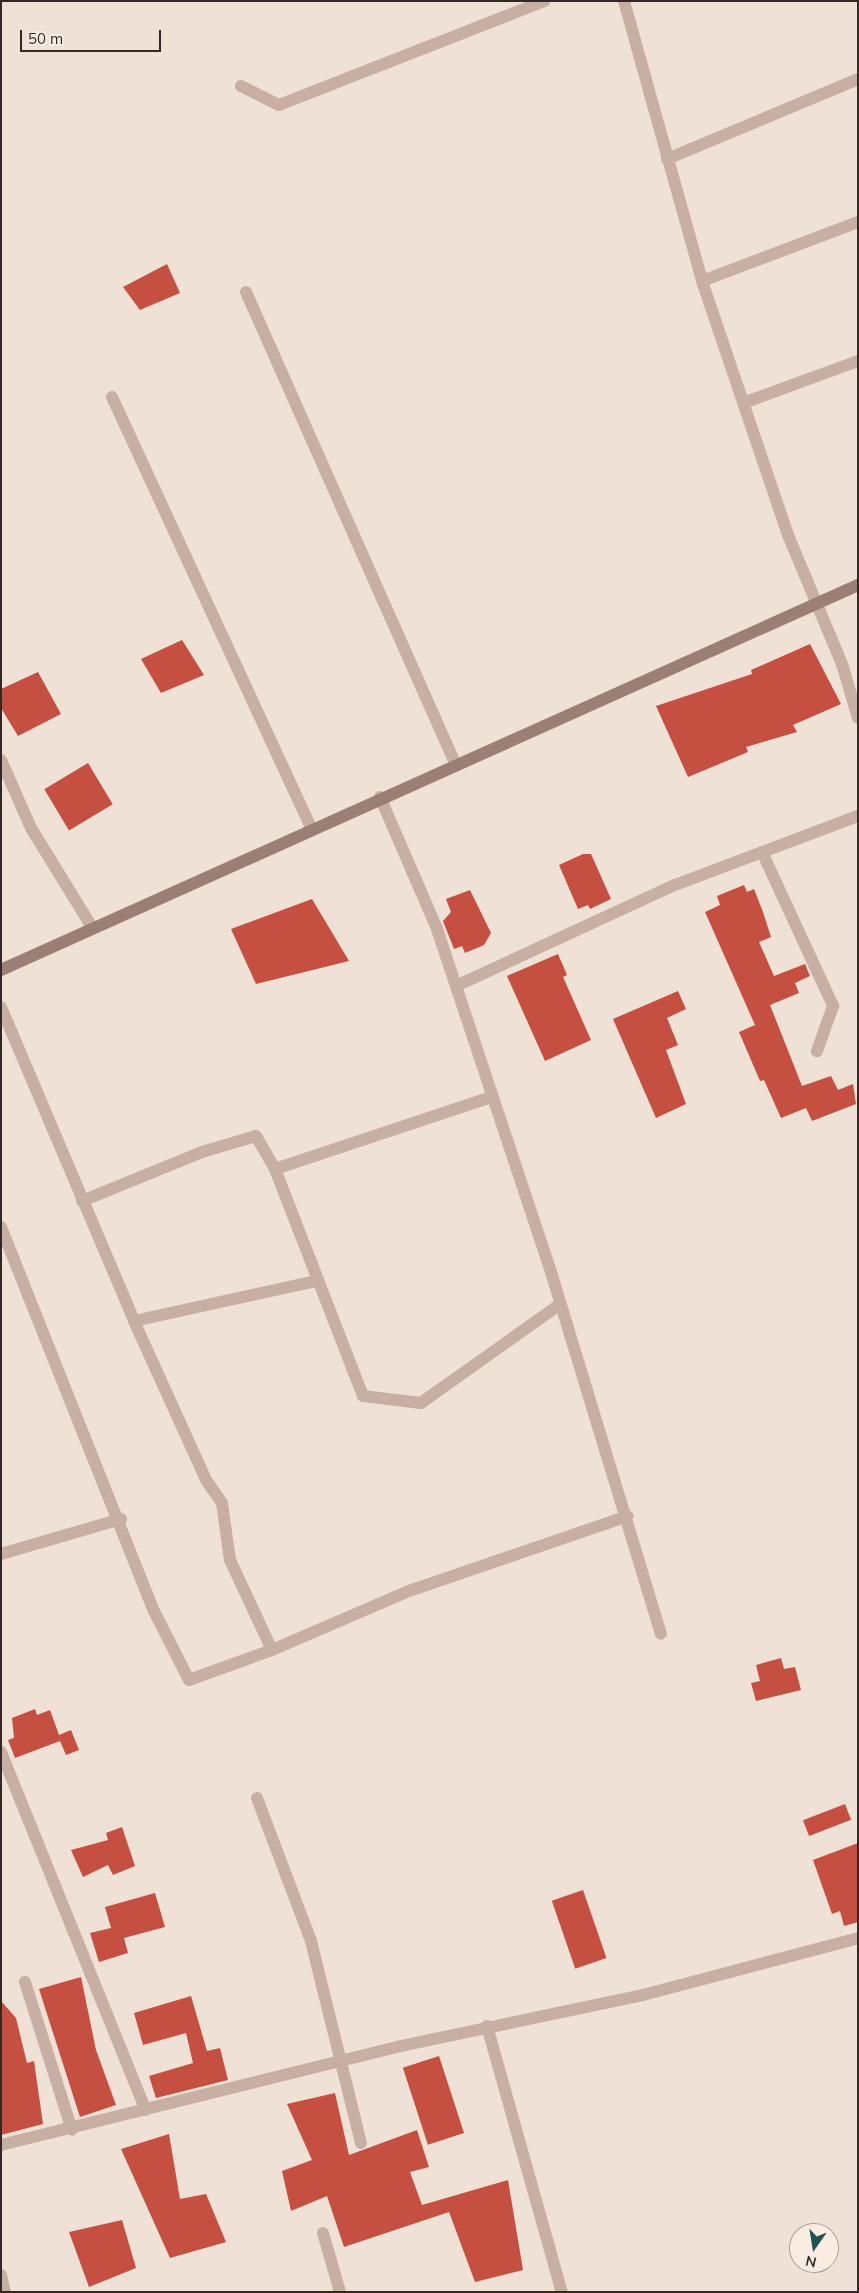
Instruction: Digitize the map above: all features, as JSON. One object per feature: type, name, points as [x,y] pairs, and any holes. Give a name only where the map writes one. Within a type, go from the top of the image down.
[{"type":"main road","points":[[1,970],[455,763],[858,585]]},
{"type":"street","points":[[241,86],[279,105],[544,1]]},
{"type":"street","points":[[624,1],[702,280],[788,535],[819,603],[858,718]]},
{"type":"street","points":[[667,159],[858,80]]},
{"type":"street","points":[[702,280],[858,222]]},
{"type":"street","points":[[246,292],[455,763]]},
{"type":"street","points":[[743,403],[858,361]]},
{"type":"street","points":[[112,397],[312,829]]},
{"type":"street","points":[[1,760],[31,828],[92,927]]},
{"type":"street","points":[[380,797],[421,886],[456,986],[628,1516],[661,1634]]},
{"type":"street","points":[[456,986],[675,885],[858,816]]},
{"type":"street","points":[[762,852],[833,1006],[817,1051]]},
{"type":"street","points":[[1,1006],[134,1321],[206,1480],[222,1504],[230,1560],[272,1650]]},
{"type":"street","points":[[275,1169],[492,1098]]},
{"type":"street","points":[[82,1201],[251,1135],[275,1169],[316,1282],[363,1396],[421,1403],[559,1305]]},
{"type":"street","points":[[1,1228],[121,1519],[154,1611],[189,1680],[272,1650],[409,1591],[628,1516]]},
{"type":"street","points":[[134,1321],[316,1282]]},
{"type":"street","points":[[1,1554],[121,1519]]},
{"type":"street","points":[[1,1752],[146,2110]]},
{"type":"street","points":[[257,1798],[311,1941],[361,2143]]},
{"type":"street","points":[[1,2145],[72,2130],[487,2026],[643,1994],[858,1938]]},
{"type":"street","points":[[25,1982],[72,2130]]},
{"type":"street","points":[[487,2026],[562,2292]]},
{"type":"street","points":[[323,2233],[340,2292]]},
{"type":"street","points":[[1,2274],[5,2292]]},
{"type":"building","points":[[167,264],[180,293],[140,310],[123,287]]},
{"type":"building","points":[[182,640],[204,675],[161,693],[141,659]]},
{"type":"building","points":[[810,644],[841,704],[793,725],[797,732],[746,747],[748,752],[688,777],[656,706],[752,674],[751,670]]},
{"type":"building","points":[[38,672],[61,714],[18,736],[1,708],[1,689]]},
{"type":"building","points":[[88,763],[113,804],[69,830],[44,789]]},
{"type":"building","points":[[583,854],[591,854],[611,899],[590,909],[588,905],[578,909],[559,865]]},
{"type":"building","points":[[744,885],[747,892],[754,889],[763,912],[771,937],[759,942],[774,976],[805,964],[810,976],[795,983],[799,993],[770,1005],[802,1086],[831,1076],[838,1090],[853,1084],[856,1104],[812,1121],[806,1108],[781,1118],[764,1080],[760,1081],[739,1032],[755,1025],[705,912],[720,905],[717,896]]},
{"type":"building","points":[[470,890],[491,933],[484,945],[465,953],[462,946],[454,949],[443,921],[451,912],[446,899]]},
{"type":"building","points":[[312,899],[349,961],[256,984],[231,929]]},
{"type":"building","points":[[558,954],[567,975],[563,977],[591,1040],[545,1061],[507,976]]},
{"type":"building","points":[[678,991],[686,1009],[667,1018],[678,1045],[666,1050],[686,1104],[656,1118],[613,1019]]},
{"type":"building","points":[[781,1658],[784,1669],[795,1667],[801,1690],[756,1701],[751,1683],[760,1681],[756,1665]]},
{"type":"building","points":[[35,1709],[37,1715],[50,1710],[59,1735],[71,1730],[79,1750],[66,1755],[60,1741],[15,1758],[8,1740],[14,1738],[12,1718]]},
{"type":"building","points":[[845,1804],[851,1820],[809,1836],[803,1820]]},
{"type":"building","points":[[122,1827],[135,1866],[113,1875],[108,1865],[83,1877],[71,1850],[108,1840],[106,1833]]},
{"type":"building","points":[[858,1843],[858,1922],[844,1926],[840,1911],[832,1914],[813,1860]]},
{"type":"building","points":[[583,1890],[606,1958],[575,1969],[552,1901]]},
{"type":"building","points":[[155,1893],[165,1927],[124,1938],[128,1953],[99,1962],[90,1933],[111,1928],[105,1907]]},
{"type":"building","points":[[81,1977],[96,2050],[116,2105],[80,2117],[39,1989]]},
{"type":"building","points":[[191,1996],[207,2051],[220,2048],[228,2080],[156,2098],[149,2076],[193,2063],[186,2033],[143,2045],[134,2013]]},
{"type":"building","points":[[1,2001],[16,2018],[27,2063],[34,2061],[43,2124],[1,2135]]},
{"type":"building","points":[[439,2056],[464,2133],[428,2145],[403,2068]]},
{"type":"building","points":[[335,2093],[349,2155],[417,2130],[429,2167],[410,2172],[422,2205],[508,2180],[523,2270],[475,2282],[449,2212],[344,2247],[327,2196],[291,2211],[282,2171],[312,2160],[287,2104]]},
{"type":"building","points":[[169,2134],[180,2199],[206,2194],[226,2242],[170,2258],[121,2149]]},
{"type":"building","points":[[122,2220],[136,2268],[89,2287],[69,2232]]}]
